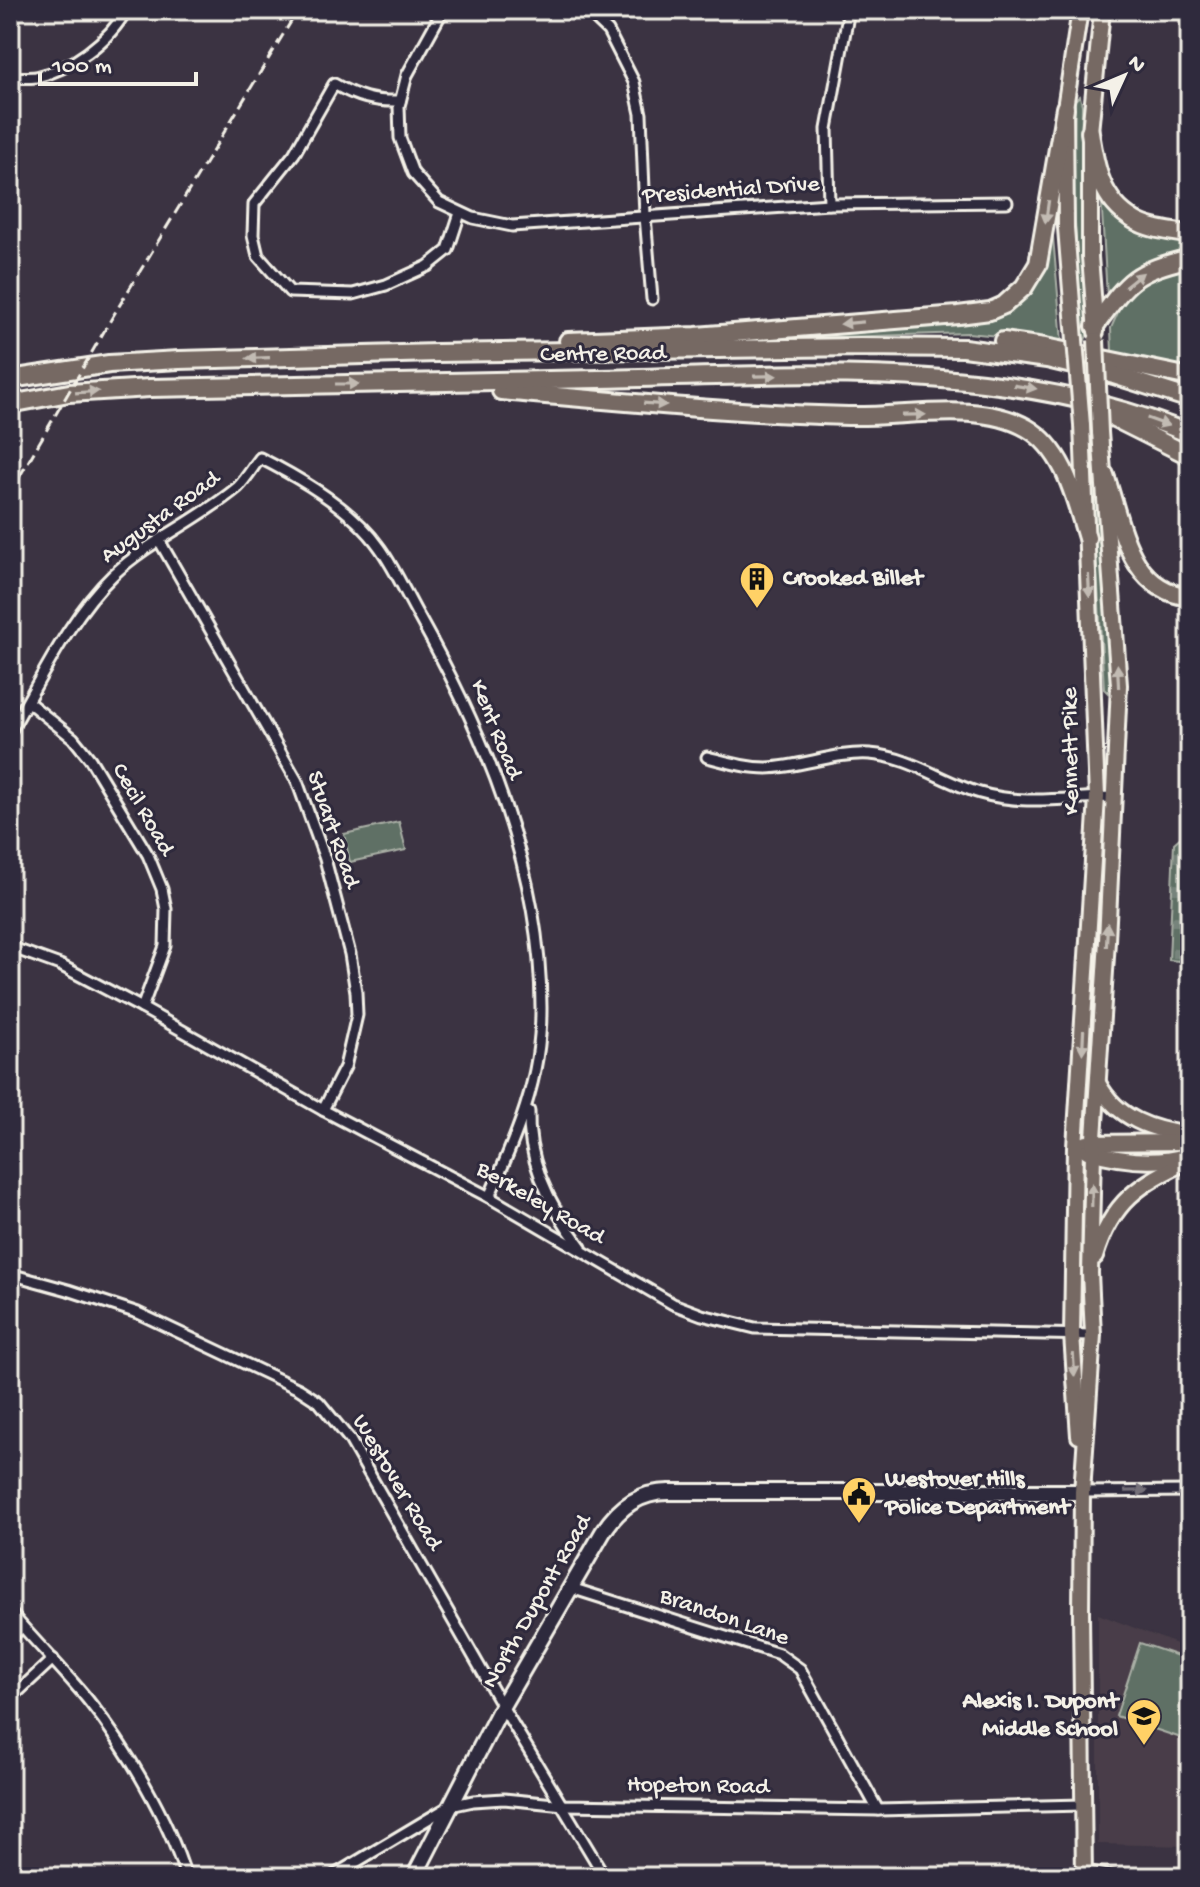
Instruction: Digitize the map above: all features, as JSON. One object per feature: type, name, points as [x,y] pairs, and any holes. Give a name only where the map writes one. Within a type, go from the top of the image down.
[{"type":"highway","points":[[364,355],[434,346],[696,336],[990,311],[1012,298],[1032,276],[1038,264],[1065,108]]},
{"type":"highway","points":[[1090,132],[1099,177],[1115,204],[1134,220],[1190,235]]},
{"type":"highway","points":[[1096,333],[1120,292],[1138,274],[1159,265],[1190,258]]},
{"type":"highway","points":[[860,347],[903,341],[1006,341],[1190,377]]},
{"type":"highway","name":"Centre Road","points":[[10,379],[109,364],[364,355],[964,348],[1016,354],[1114,375],[1190,399]]},
{"type":"highway","name":"Centre Road","points":[[10,404],[69,393],[150,388],[795,375],[888,376],[988,383],[1071,397],[1190,434]]},
{"type":"highway","points":[[419,383],[754,411],[850,416],[978,411],[1010,418],[1032,430],[1060,463],[1067,474],[1087,538]]},
{"type":"highway","points":[[1071,397],[1190,456]]},
{"type":"highway","points":[[1105,475],[1137,566],[1150,583],[1171,595],[1190,597]]},
{"type":"main road","name":"Kennett Pike","points":[[1080,10],[1065,108],[1066,228],[1082,425],[1097,797],[1075,1147],[1072,1335],[1082,1492]]},
{"type":"main road","name":"Kennett Pike","points":[[1084,1874],[1082,1492],[1093,1335],[1090,1273],[1093,1148],[1119,685],[1090,257],[1090,132],[1102,10]]},
{"type":"main road","points":[[1098,1083],[1110,1102],[1122,1113],[1160,1130],[1190,1135]]},
{"type":"main road","points":[[1075,1147],[1190,1142]]},
{"type":"main road","points":[[1093,1148],[1152,1161],[1190,1157]]},
{"type":"main road","points":[[1090,1273],[1103,1235],[1127,1198],[1159,1173],[1190,1157]]},
{"type":"main road","name":"North Dupont Road","points":[[414,1877],[502,1706],[613,1517],[632,1502],[652,1493],[1082,1492]]},
{"type":"street","points":[[10,78],[36,77],[67,64],[93,48],[119,24],[126,10]]},
{"type":"street","name":"Presidential Drive","points":[[443,10],[411,67],[400,101],[400,138],[413,173],[439,202],[473,218],[512,226],[829,204],[1007,202]]},
{"type":"street","points":[[586,10],[608,31],[634,82],[641,114],[652,299]]},
{"type":"street","points":[[829,204],[827,129],[849,10]]},
{"type":"street","points":[[400,101],[376,102],[334,84],[294,154],[254,204],[253,235],[258,256],[290,292],[353,294],[386,285],[428,266],[448,250],[460,213]]},
{"type":"street","name":"Augusta Road","points":[[10,732],[82,610],[114,574],[240,485],[260,458]]},
{"type":"street","name":"Kent Road","points":[[260,458],[287,471],[348,514],[379,547],[471,715],[510,823],[529,895],[539,959],[541,1013],[536,1063],[522,1123],[489,1197]]},
{"type":"street","name":"Stuart Road","points":[[159,540],[297,781],[325,859],[350,954],[357,1015],[345,1067],[323,1110]]},
{"type":"street","name":"Cecil Road","points":[[28,702],[73,738],[90,759],[148,855],[162,889],[166,909],[165,946],[142,1008]]},
{"type":"street","points":[[707,757],[737,765],[769,768],[840,755],[869,754],[913,764],[990,796],[1020,800],[1115,797]]},
{"type":"street","name":"Berkeley Road","points":[[10,947],[60,965],[142,1008],[323,1110],[489,1197],[673,1304],[702,1315],[755,1328],[1093,1335]]},
{"type":"street","name":"Kent Road","points":[[530,1092],[528,1130],[533,1158],[557,1215],[584,1252]]},
{"type":"street","name":"Westover Road","points":[[10,1274],[138,1313],[299,1389],[319,1402],[350,1440],[380,1489],[502,1706],[605,1877]]},
{"type":"street","points":[[1082,1492],[1190,1491]]},
{"type":"street","name":"Brandon Lane","points":[[571,1588],[779,1654],[800,1669],[878,1810]]},
{"type":"street","points":[[10,1612],[89,1701],[125,1751],[167,1829],[186,1877]]},
{"type":"street","points":[[10,1638],[22,1627]]},
{"type":"street","points":[[10,1699],[53,1659]]},
{"type":"street","name":"Hopeton Road","points":[[331,1877],[450,1806],[504,1799],[564,1805],[878,1810],[1084,1805]]},
{"type":"street","points":[[1084,1874],[1118,1877]]},
{"type":"shaded area","name":"Alexis I. Dupont Middle School","points":[[1098,1614],[1190,1649],[1190,1846],[1098,1844]]},
{"type":"green space","points":[[1080,96],[1089,331],[1085,340],[1081,335],[1073,185],[1075,100]]},
{"type":"green space","points":[[1101,194],[1169,237],[1190,243],[1190,254],[1144,267],[1107,297]]},
{"type":"green space","points":[[1052,225],[1062,342],[968,333],[744,340],[1007,309]]},
{"type":"green space","points":[[1190,265],[1190,371],[1112,352],[1111,328],[1127,292],[1144,278]]},
{"type":"green space","points":[[1094,427],[1112,685],[1108,693],[1104,689],[1089,432]]},
{"type":"green space","points":[[399,822],[406,850],[350,862],[344,834]]},
{"type":"green space","points":[[1190,829],[1190,962],[1169,960],[1174,843]]},
{"type":"green space","points":[[1140,1643],[1190,1660],[1190,1741],[1116,1716]]},
{"type":"railway","points":[[10,493],[298,10]]},
{"type":"place","name":"Crooked Billet","points":[[757,610]]},
{"type":"place","name":"Westover Hills Police Department","points":[[859,1525]]},
{"type":"place","name":"Alexis I. Dupont Middle School","points":[[1144,1747]]}]
